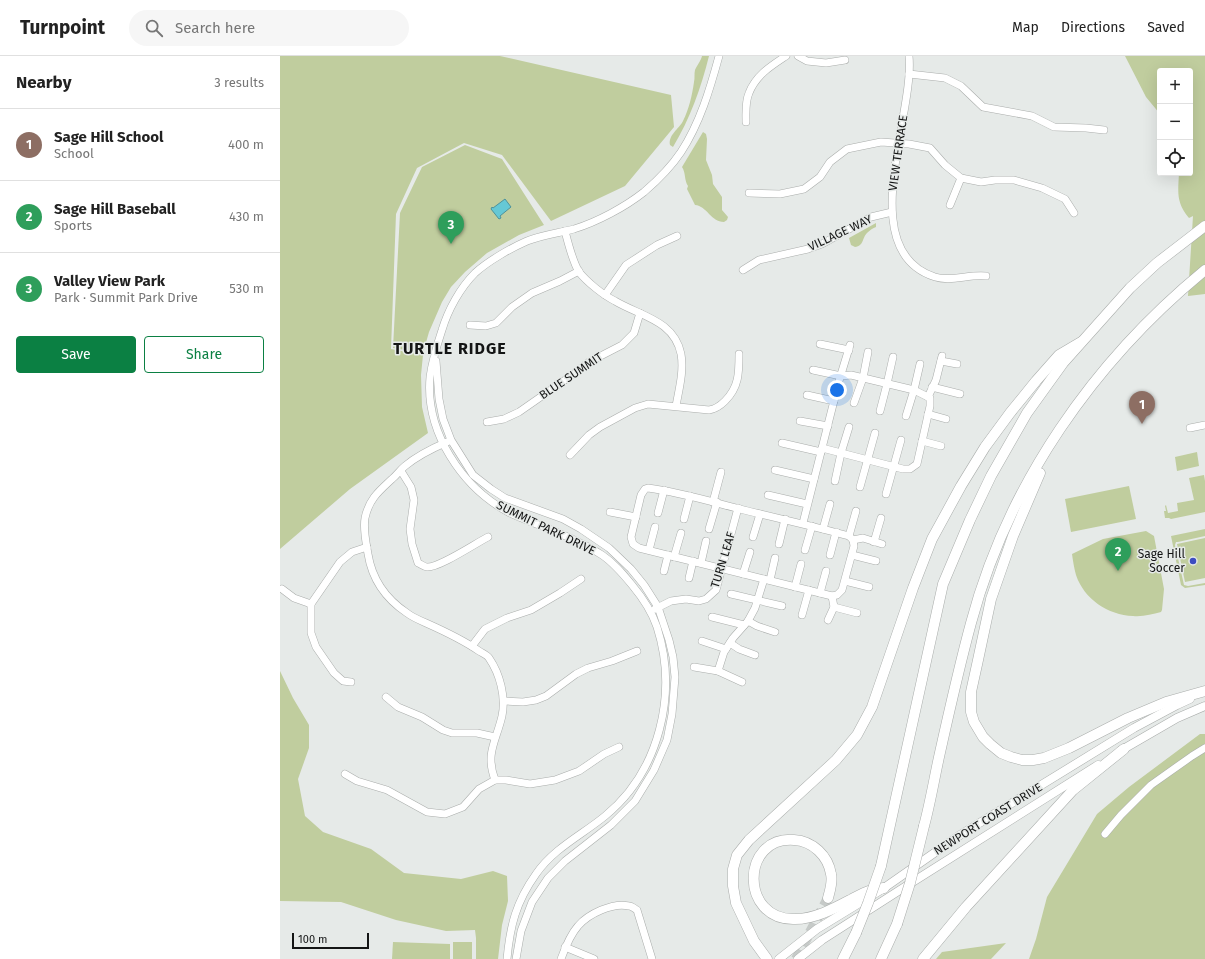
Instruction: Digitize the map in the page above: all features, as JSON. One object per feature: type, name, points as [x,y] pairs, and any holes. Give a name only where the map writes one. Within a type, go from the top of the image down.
[{"type":"highway","points":[[843,959],[856,933],[881,866],[943,584],[970,520],[991,476],[1027,413],[1062,363],[1130,288],[1157,263],[1205,226]]},
{"type":"highway","points":[[880,959],[897,924],[910,883],[953,692],[971,622],[985,578],[1010,516],[1047,449],[1080,400],[1125,345],[1142,327],[1178,292],[1205,270]]},
{"type":"highway","points":[[767,959],[754,941],[736,903],[732,869],[737,855],[749,840],[836,760],[857,735],[872,707],[913,588],[932,539],[961,486],[985,447],[1036,381],[1059,355],[1081,342]]},
{"type":"highway","points":[[1047,449],[1042,469],[1013,536],[991,599],[971,692],[971,712],[978,730],[990,744],[1001,753],[1022,760],[1033,760],[1044,758],[1069,748],[1128,718],[1166,702],[1205,692]]},
{"type":"highway","points":[[922,959],[966,907],[1073,790],[1124,749]]},
{"type":"highway","points":[[828,898],[831,887],[831,874],[827,861],[821,851],[811,844],[800,840],[786,839],[765,849],[758,858],[753,880],[754,891],[767,910],[775,916],[785,919],[810,917],[837,907],[869,891],[884,888]]},
{"type":"main road","name":"NEWPORT COAST DRIVE","points":[[779,959],[817,929],[884,888],[960,836],[1134,728],[1176,705],[1205,692]]},
{"type":"main road","name":"NEWPORT COAST DRIVE","points":[[798,959],[822,940],[1124,749],[1177,718],[1205,706]]},
{"type":"street","name":"SUMMIT PARK DRIVE","points":[[507,959],[508,943],[513,920],[528,885],[538,871],[556,852],[612,810],[639,776],[652,750],[663,718],[666,680],[664,659],[661,643],[650,612],[636,590],[614,565],[588,547],[572,539],[508,512],[478,491],[455,465],[443,443],[433,415],[430,376],[442,327],[452,304],[476,272],[502,254],[528,241],[583,226],[616,210],[642,194],[668,168],[681,152],[693,130],[706,100],[719,56]]},
{"type":"street","points":[[746,122],[748,94],[756,80],[766,69],[786,56]]},
{"type":"street","points":[[798,56],[807,61],[826,63],[845,60]]},
{"type":"street","name":"VIEW TERRACE","points":[[909,56],[909,74],[893,176],[892,212],[896,236],[902,251],[911,263],[922,272],[936,278],[944,279],[979,275],[986,276]]},
{"type":"street","points":[[909,74],[945,78],[961,86],[983,107],[1032,116],[1054,128],[1086,128],[1104,130]]},
{"type":"street","points":[[749,193],[780,194],[804,189],[820,177],[830,162],[847,149],[881,142],[930,148],[945,165],[961,178],[981,182],[1014,180],[1042,188],[1065,199],[1074,213]]},
{"type":"street","points":[[950,205],[961,178]]},
{"type":"street","name":"VILLAGE WAY","points":[[743,270],[759,260],[808,249],[822,244],[871,217],[892,212]]},
{"type":"street","points":[[565,231],[570,250],[579,271],[594,286],[614,301],[655,320],[670,332],[680,353],[682,366],[676,406]]},
{"type":"street","points":[[605,294],[626,265],[657,245],[677,236]]},
{"type":"street","points":[[470,325],[486,326],[496,323],[512,307],[532,293],[579,271]]},
{"type":"street","name":"BLUE SUMMIT","points":[[487,422],[504,419],[519,412],[589,362],[622,344],[634,332],[640,313]]},
{"type":"street","points":[[803,523],[849,348],[820,344]]},
{"type":"street","name":"SUMMIT PARK DRIVE","points":[[436,351],[439,399],[443,418],[451,440],[473,475],[505,498],[563,519],[609,548],[631,569],[644,585],[658,607],[673,657],[675,677],[672,714],[667,740],[654,770],[635,801],[611,825],[564,861],[548,878],[532,902],[521,931],[516,959]]},
{"type":"street","points":[[854,403],[863,378],[868,352]]},
{"type":"street","points":[[570,455],[589,435],[600,427],[635,408],[648,404],[709,410],[717,408],[731,395],[736,386],[739,354]]},
{"type":"street","points":[[880,411],[893,357]]},
{"type":"street","points":[[782,443],[841,453],[903,469],[910,469],[917,464],[930,406],[929,397],[936,380],[942,358],[957,364]]},
{"type":"street","points":[[906,416],[920,364]]},
{"type":"street","points":[[813,370],[841,376],[851,375],[914,390],[929,397]]},
{"type":"street","points":[[932,387],[960,394]]},
{"type":"street","points":[[807,395],[834,401]]},
{"type":"street","points":[[928,414],[946,419]]},
{"type":"street","points":[[800,421],[828,426]]},
{"type":"street","points":[[1190,428],[1205,425]]},
{"type":"street","points":[[835,481],[841,453],[849,427]]},
{"type":"street","points":[[860,487],[874,433]]},
{"type":"street","points":[[451,440],[443,443],[404,466],[401,471],[376,494],[368,508],[364,533],[370,565],[375,578],[391,601],[408,614],[472,646],[488,657],[496,671],[501,684],[504,701],[502,716],[492,747],[490,760],[495,780]]},
{"type":"street","points":[[886,494],[900,440]]},
{"type":"street","points":[[922,441],[941,446]]},
{"type":"street","points":[[776,470],[814,479]]},
{"type":"street","points":[[401,471],[411,487],[414,500],[410,529],[412,544],[418,563],[426,567],[433,566],[488,537]]},
{"type":"street","points":[[709,529],[721,472]]},
{"type":"street","points":[[856,511],[851,538],[854,546],[845,581],[842,590],[837,595],[832,596],[639,548],[633,544],[630,537],[641,495],[643,491],[648,488],[664,490],[803,523],[836,532],[851,538],[862,538],[878,543],[881,518]]},
{"type":"street","points":[[658,513],[664,490]]},
{"type":"street","points":[[768,495],[808,504]]},
{"type":"street","points":[[684,519],[690,496]]},
{"type":"street","points":[[824,529],[830,504]]},
{"type":"street","name":"TURN LEAF","points":[[650,612],[671,601],[686,599],[699,601],[706,599],[716,590],[738,508]]},
{"type":"street","points":[[610,512],[636,517]]},
{"type":"street","points":[[543,527],[548,513]]},
{"type":"street","points":[[753,537],[760,514]]},
{"type":"street","points":[[779,544],[785,519]]},
{"type":"street","points":[[572,539],[576,526]]},
{"type":"street","points":[[805,550],[812,526]]},
{"type":"street","points":[[649,550],[655,527]]},
{"type":"street","points":[[830,555],[836,532]]},
{"type":"street","points":[[664,571],[681,533]]},
{"type":"street","points":[[689,578],[706,541]]},
{"type":"street","points":[[351,682],[343,681],[334,673],[316,647],[311,633],[311,604],[340,562],[352,552],[367,547]]},
{"type":"street","points":[[743,574],[750,552]]},
{"type":"street","points":[[852,555],[876,561]]},
{"type":"street","points":[[718,671],[728,646],[756,608],[775,558]]},
{"type":"street","points":[[795,587],[802,564]]},
{"type":"street","points":[[820,593],[826,571]]},
{"type":"street","points":[[472,646],[485,629],[507,618],[531,610],[581,579]]},
{"type":"street","points":[[845,581],[870,587]]},
{"type":"street","points":[[282,589],[294,598],[311,604]]},
{"type":"street","points":[[802,615],[809,590]]},
{"type":"street","points":[[731,594],[782,606]]},
{"type":"street","points":[[828,620],[834,607],[832,596]]},
{"type":"street","points":[[834,607],[856,613]]},
{"type":"street","points":[[712,617],[746,623],[775,632]]},
{"type":"street","points":[[702,641],[728,646],[755,654]]},
{"type":"street","points":[[504,701],[523,702],[536,700],[546,696],[576,674],[588,668],[612,662],[637,651]]},
{"type":"street","points":[[694,667],[718,671],[742,682]]},
{"type":"street","points":[[386,697],[398,707],[422,717],[443,730],[452,733],[477,733],[495,737]]},
{"type":"street","points":[[345,774],[357,781],[388,790],[427,812],[445,814],[463,807],[479,789],[495,780],[506,780],[530,784],[555,780],[579,771],[619,746]]},
{"type":"street","points":[[1105,834],[1121,815],[1151,785],[1205,748]]},
{"type":"street","points":[[561,959],[565,947],[578,926],[585,919],[606,908],[629,906],[637,910],[652,959]]},
{"type":"street","points":[[565,947],[594,959]]},
{"type":"green space","points":[[280,56],[500,56],[671,95],[674,127],[625,186],[551,221],[502,155],[464,143],[417,168],[396,214],[391,349],[423,355],[421,375],[422,407],[428,433],[350,489],[280,549]]},
{"type":"green space","points":[[702,56],[709,56],[702,80],[690,114],[673,147],[670,145],[670,141],[687,112],[695,70]]},
{"type":"green space","points":[[1125,56],[1205,56],[1205,294],[1188,296],[1193,216],[1189,218],[1185,212],[1180,202],[1178,192],[1179,176],[1193,176],[1193,68],[1157,68],[1157,110],[1146,97]]},
{"type":"green space","points":[[703,132],[706,134],[707,139],[706,160],[712,175],[713,184],[722,197],[722,210],[728,217],[724,222],[712,217],[703,208],[695,205],[687,189],[688,186],[682,167]]},
{"type":"green space","points":[[465,145],[502,159],[544,225],[519,235],[487,253],[465,272],[451,287],[442,302],[429,332],[423,353],[393,348],[400,213],[422,167]]},
{"type":"green space","points":[[876,223],[876,227],[865,235],[860,245],[855,247],[851,245],[849,238]]},
{"type":"green space","points":[[1197,452],[1199,466],[1177,471],[1175,457]]},
{"type":"green space","points":[[1204,475],[1205,512],[1171,519],[1165,518],[1164,511],[1166,511],[1166,505],[1168,513],[1178,511],[1177,503],[1194,500],[1189,478]]},
{"type":"green space","points":[[1129,486],[1136,519],[1071,532],[1065,499]]},
{"type":"green space","points":[[1205,529],[1205,536],[1176,542],[1175,545],[1184,585],[1188,586],[1205,583],[1205,585],[1185,588],[1181,585],[1171,536]]},
{"type":"green space","points":[[1146,531],[1154,536],[1164,589],[1162,610],[1161,612],[1144,616],[1115,613],[1098,604],[1085,591],[1076,575],[1072,554],[1103,539]]},
{"type":"green space","name":"Sage Hill Soccer","points":[[1205,538],[1205,578],[1185,582],[1177,544]]},
{"type":"green space","points":[[280,671],[293,698],[309,725],[309,748],[298,779],[305,816],[323,832],[371,849],[404,873],[461,879],[493,871],[507,876],[508,901],[502,925],[498,959],[476,959],[475,930],[446,931],[396,920],[341,902],[280,901]]},
{"type":"green space","points":[[1200,734],[1205,734],[1205,959],[1029,959],[1047,897],[1097,814],[1129,787]]},
{"type":"green space","points":[[393,942],[450,944],[450,959],[392,959]]},
{"type":"green space","points":[[453,942],[472,942],[472,959],[453,959]]},
{"type":"green space","points":[[1006,943],[991,959],[936,959],[942,952]]},
{"type":"water","points":[[505,199],[511,207],[500,216],[501,218],[499,219],[491,209]]},
{"type":"tunnel","points":[[796,959],[828,898]]},
{"type":"place","name":"Valley View Park","points":[[451,244]]},
{"type":"place","name":"Sage Hill School","points":[[1142,424]]},
{"type":"place","name":"Sage Hill Soccer","points":[[1193,561]]},
{"type":"place","name":"Sage Hill Baseball","points":[[1118,571]]},
{"type":"district","name":"TURTLE RIDGE","points":[[450,348]]}]
